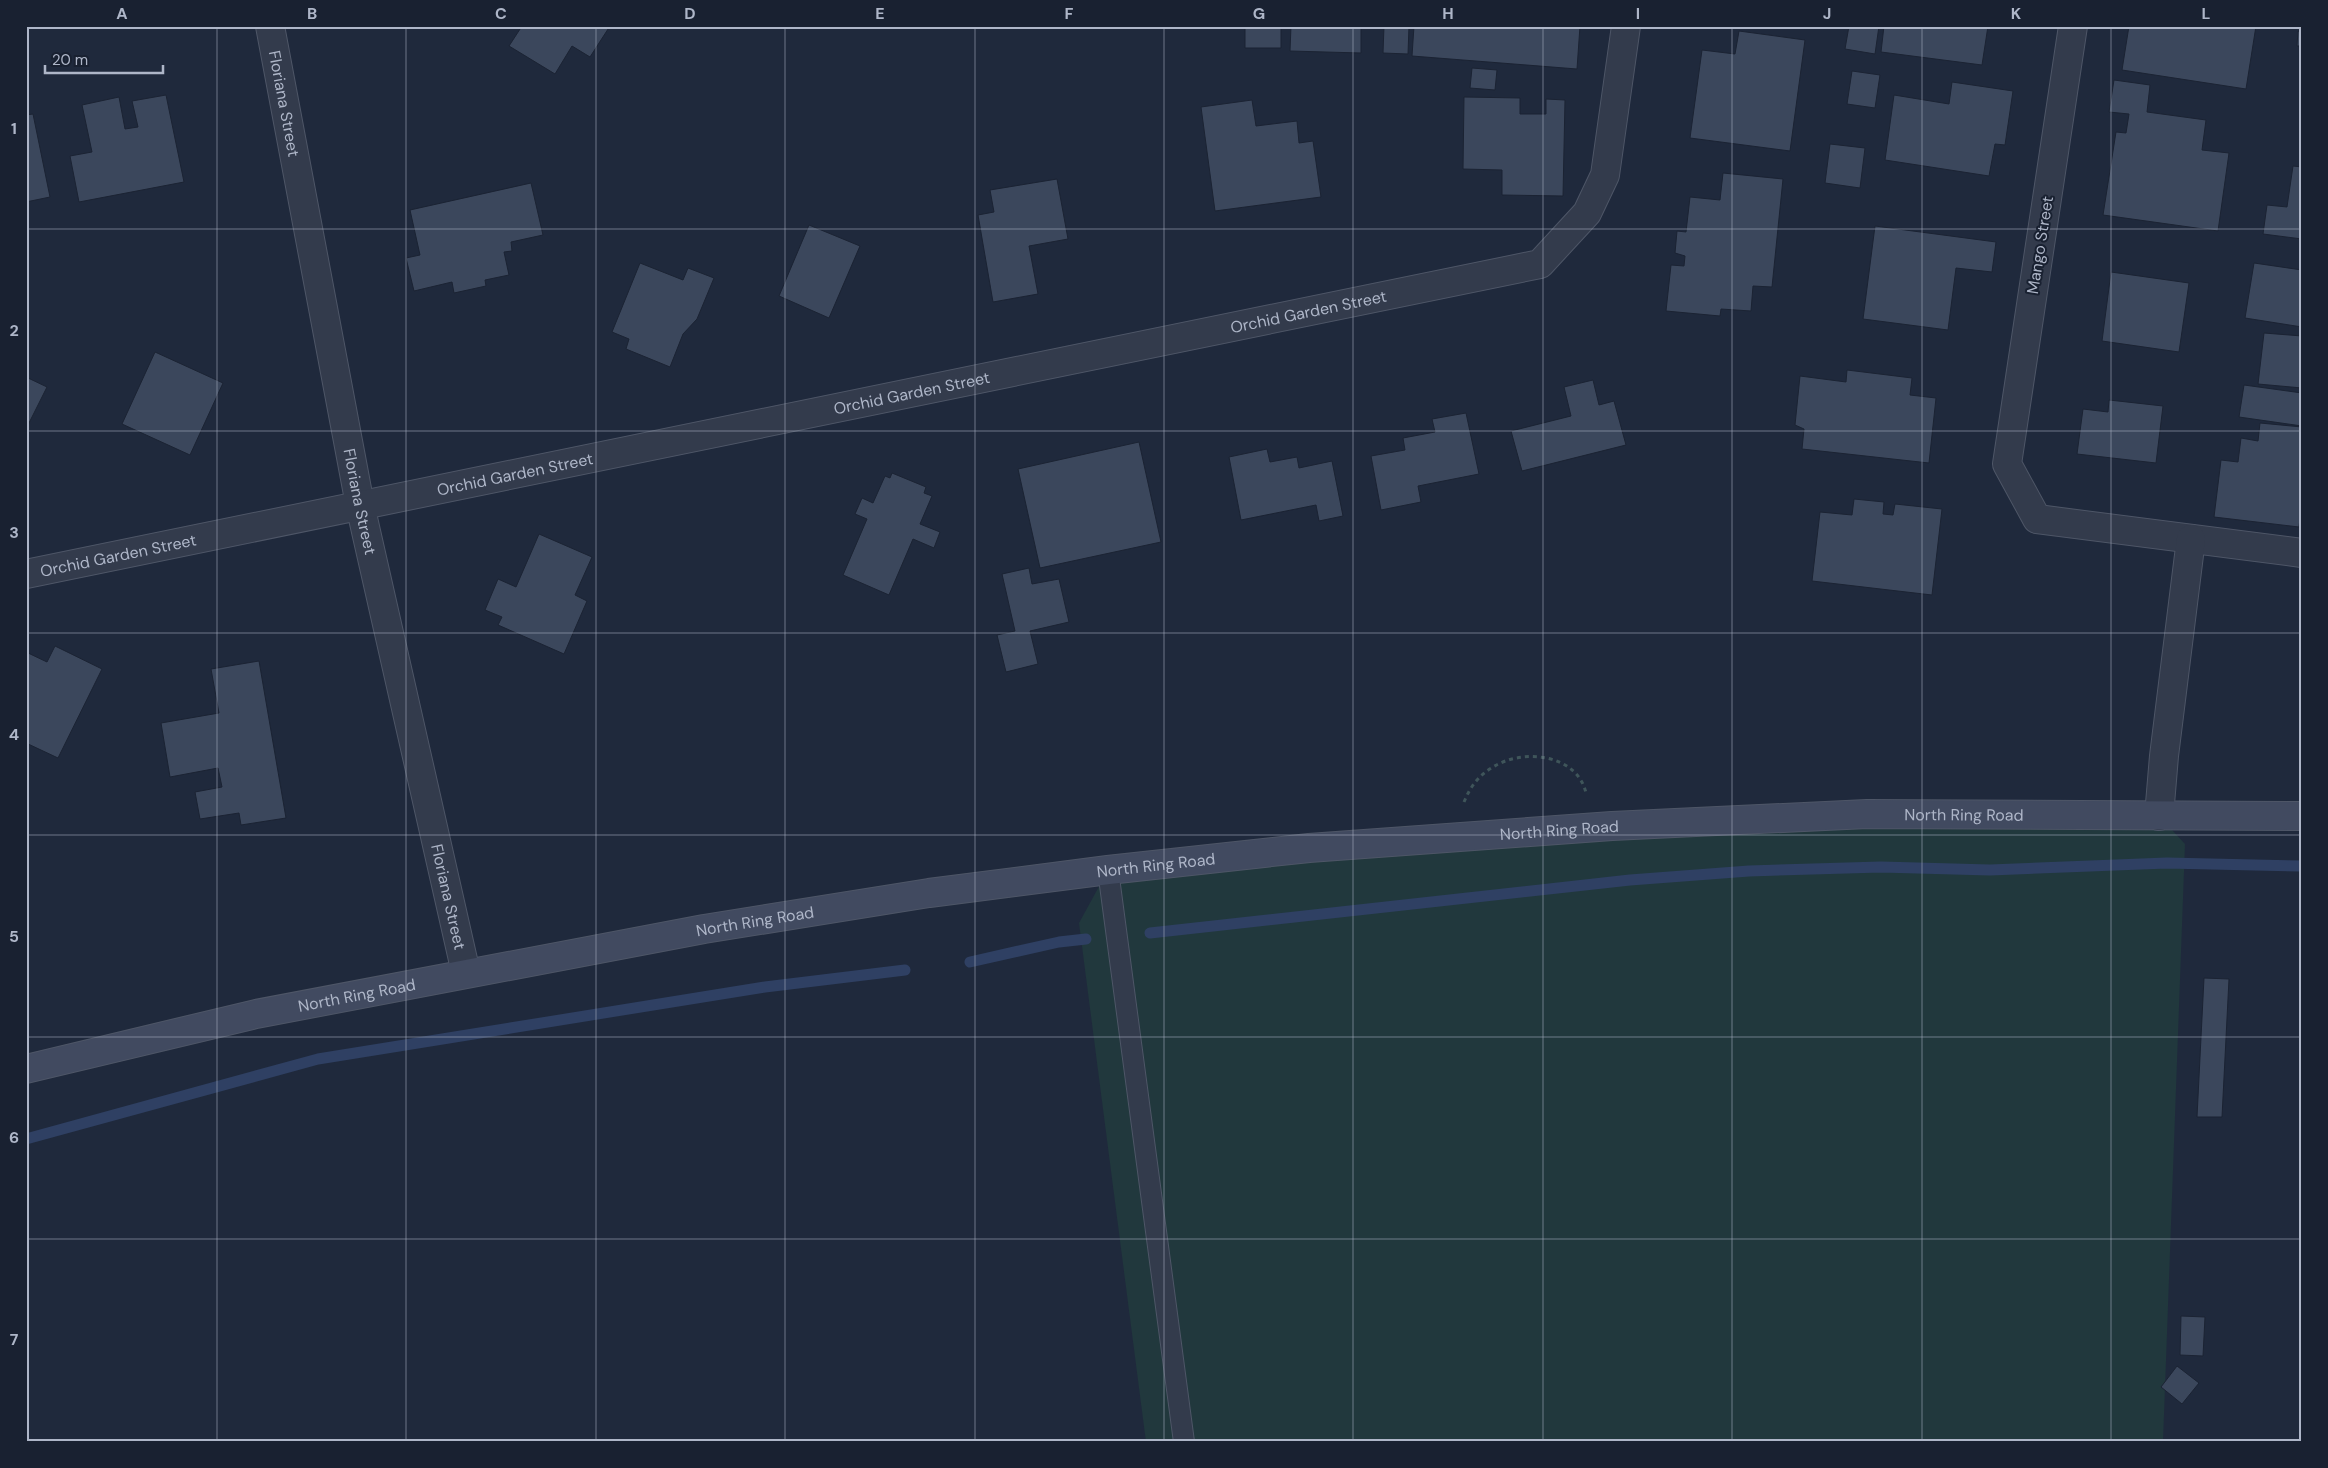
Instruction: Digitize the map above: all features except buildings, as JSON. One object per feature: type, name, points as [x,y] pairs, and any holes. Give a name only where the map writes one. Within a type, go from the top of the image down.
[{"type":"main road","name":"North Ring Road","points":[[26,1069],[256,1014],[704,929],[929,894],[1108,870],[1309,848],[1612,826],[1867,814],[2302,816]]},
{"type":"street","name":"Floriana Street","points":[[270,26],[360,505],[466,973]]},
{"type":"street","name":"Orchid Garden Street","points":[[26,574],[1540,264],[1587,213],[1605,175],[1626,26]]},
{"type":"street","name":"Mango Street","points":[[2073,26],[2007,464],[2037,519],[2191,540]]},
{"type":"street","points":[[2159,816],[2164,756],[2191,540],[2302,553]]},
{"type":"lane","points":[[1108,870],[1184,1442]]},
{"type":"path","points":[[1461,809],[1470,789],[1480,776],[1494,766],[1534,757],[1553,759],[1569,766],[1580,777],[1588,801]]},
{"type":"green space","points":[[2159,816],[2185,844],[2163,1442],[1146,1442],[1079,923],[1108,870],[1309,848]]},
{"type":"waterway","points":[[1150,933],[1630,880],[1749,871],[1881,867],[1990,870],[2167,863],[2302,866]]},
{"type":"waterway","points":[[970,962],[1059,942],[1086,939]]},
{"type":"waterway","points":[[26,1139],[318,1059],[765,987],[905,970]]}]
